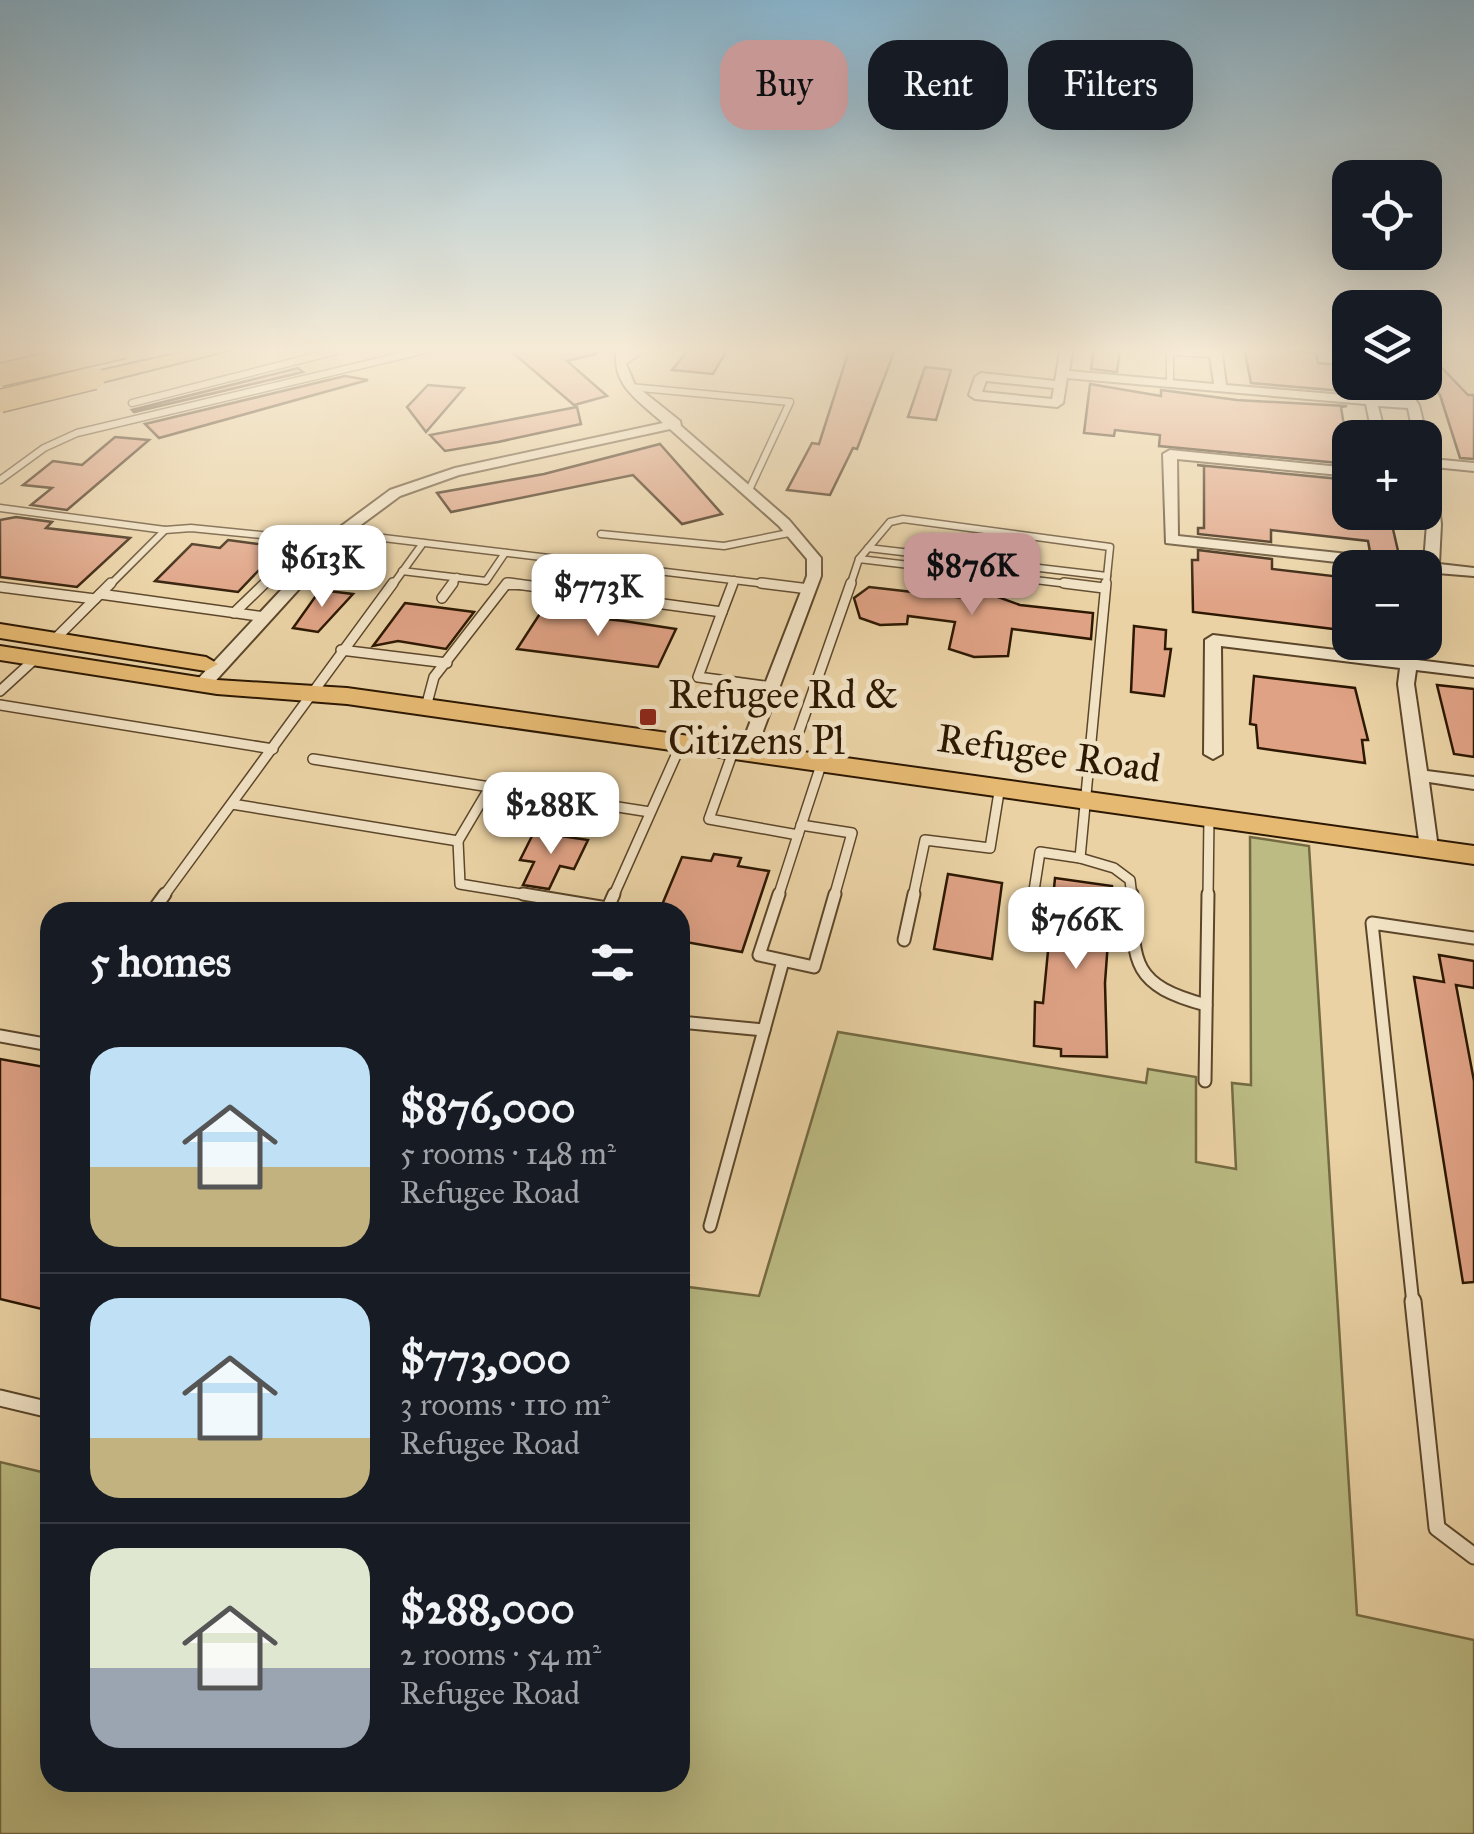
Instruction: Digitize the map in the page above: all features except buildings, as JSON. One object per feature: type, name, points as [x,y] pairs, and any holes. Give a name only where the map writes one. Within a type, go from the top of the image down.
[{"type":"main road","name":"Refugee Road","points":[[0,631],[56,638],[212,675]]},
{"type":"main road","name":"Refugee Road","points":[[0,653],[212,675],[1474,854]]},
{"type":"street","points":[[212,675],[342,532],[368,510],[417,482],[638,433]]},
{"type":"street","points":[[685,433],[794,532],[814,558],[808,589],[772,687],[741,750]]},
{"type":"street","points":[[1332,470],[1170,454],[1171,540],[1332,557]]},
{"type":"street","points":[[1442,461],[1474,466]]},
{"type":"street","points":[[1442,569],[1474,572]]},
{"type":"street","points":[[1214,754],[1213,640],[1474,672]]},
{"type":"street","points":[[1408,660],[1429,848]]},
{"type":"street","points":[[1419,776],[1474,783]]},
{"type":"lane","points":[[0,480],[44,448],[83,433]]},
{"type":"lane","points":[[749,490],[776,433]]},
{"type":"lane","points":[[0,508],[165,530],[191,528],[291,538],[299,550],[320,556]]},
{"type":"lane","points":[[790,757],[859,559],[895,519],[1100,542],[1110,546],[1080,858]]},
{"type":"lane","points":[[56,638],[165,530]]},
{"type":"lane","points":[[342,532],[808,589]]},
{"type":"lane","points":[[601,534],[724,546],[794,532]]},
{"type":"lane","points":[[159,902],[423,542]]},
{"type":"lane","points":[[868,548],[1108,576]]},
{"type":"lane","points":[[234,613],[299,550]]},
{"type":"lane","points":[[486,581],[505,553]]},
{"type":"lane","points":[[859,559],[1104,588]]},
{"type":"lane","points":[[402,571],[722,612]]},
{"type":"lane","points":[[442,598],[457,577]]},
{"type":"lane","points":[[734,580],[698,677],[772,687]]},
{"type":"lane","points":[[426,707],[434,677],[507,584]]},
{"type":"lane","points":[[0,587],[264,617]]},
{"type":"lane","points":[[341,650],[447,663]]},
{"type":"lane","points":[[0,691],[36,658]]},
{"type":"lane","points":[[0,705],[272,749]]},
{"type":"lane","points":[[610,902],[682,742]]},
{"type":"lane","points":[[741,750],[709,819],[799,830],[852,833],[814,968],[759,956],[799,830],[822,762]]},
{"type":"lane","points":[[314,759],[650,812]]},
{"type":"lane","points":[[904,940],[925,840],[990,848],[1000,786]]},
{"type":"lane","points":[[490,788],[458,841],[460,884],[561,902]]},
{"type":"lane","points":[[232,804],[458,841]]},
{"type":"lane","points":[[1205,1081],[1209,816]]},
{"type":"lane","points":[[1028,931],[1040,852],[1114,868],[1130,880],[1131,955],[1146,980],[1169,996],[1206,1005]]},
{"type":"lane","points":[[1474,938],[1372,923],[1437,1528],[1474,1556]]},
{"type":"lane","points":[[710,1226],[783,962]]},
{"type":"lane","points":[[690,1023],[764,1030]]},
{"type":"lane","points":[[0,1036],[40,1043]]},
{"type":"lane","points":[[0,1398],[40,1408]]},
{"type":"green space","points":[[1250,837],[1309,846],[1357,1615],[1474,1640],[1474,1834],[0,1834],[0,1462],[40,1472],[40,1792],[690,1792],[690,1287],[759,1296],[838,1032],[1146,1083],[1148,1069],[1196,1077],[1196,1162],[1236,1169],[1232,1083],[1251,1085]]},
{"type":"place","name":"Refugee Rd & Citizens Pl","points":[[648,717]]}]
